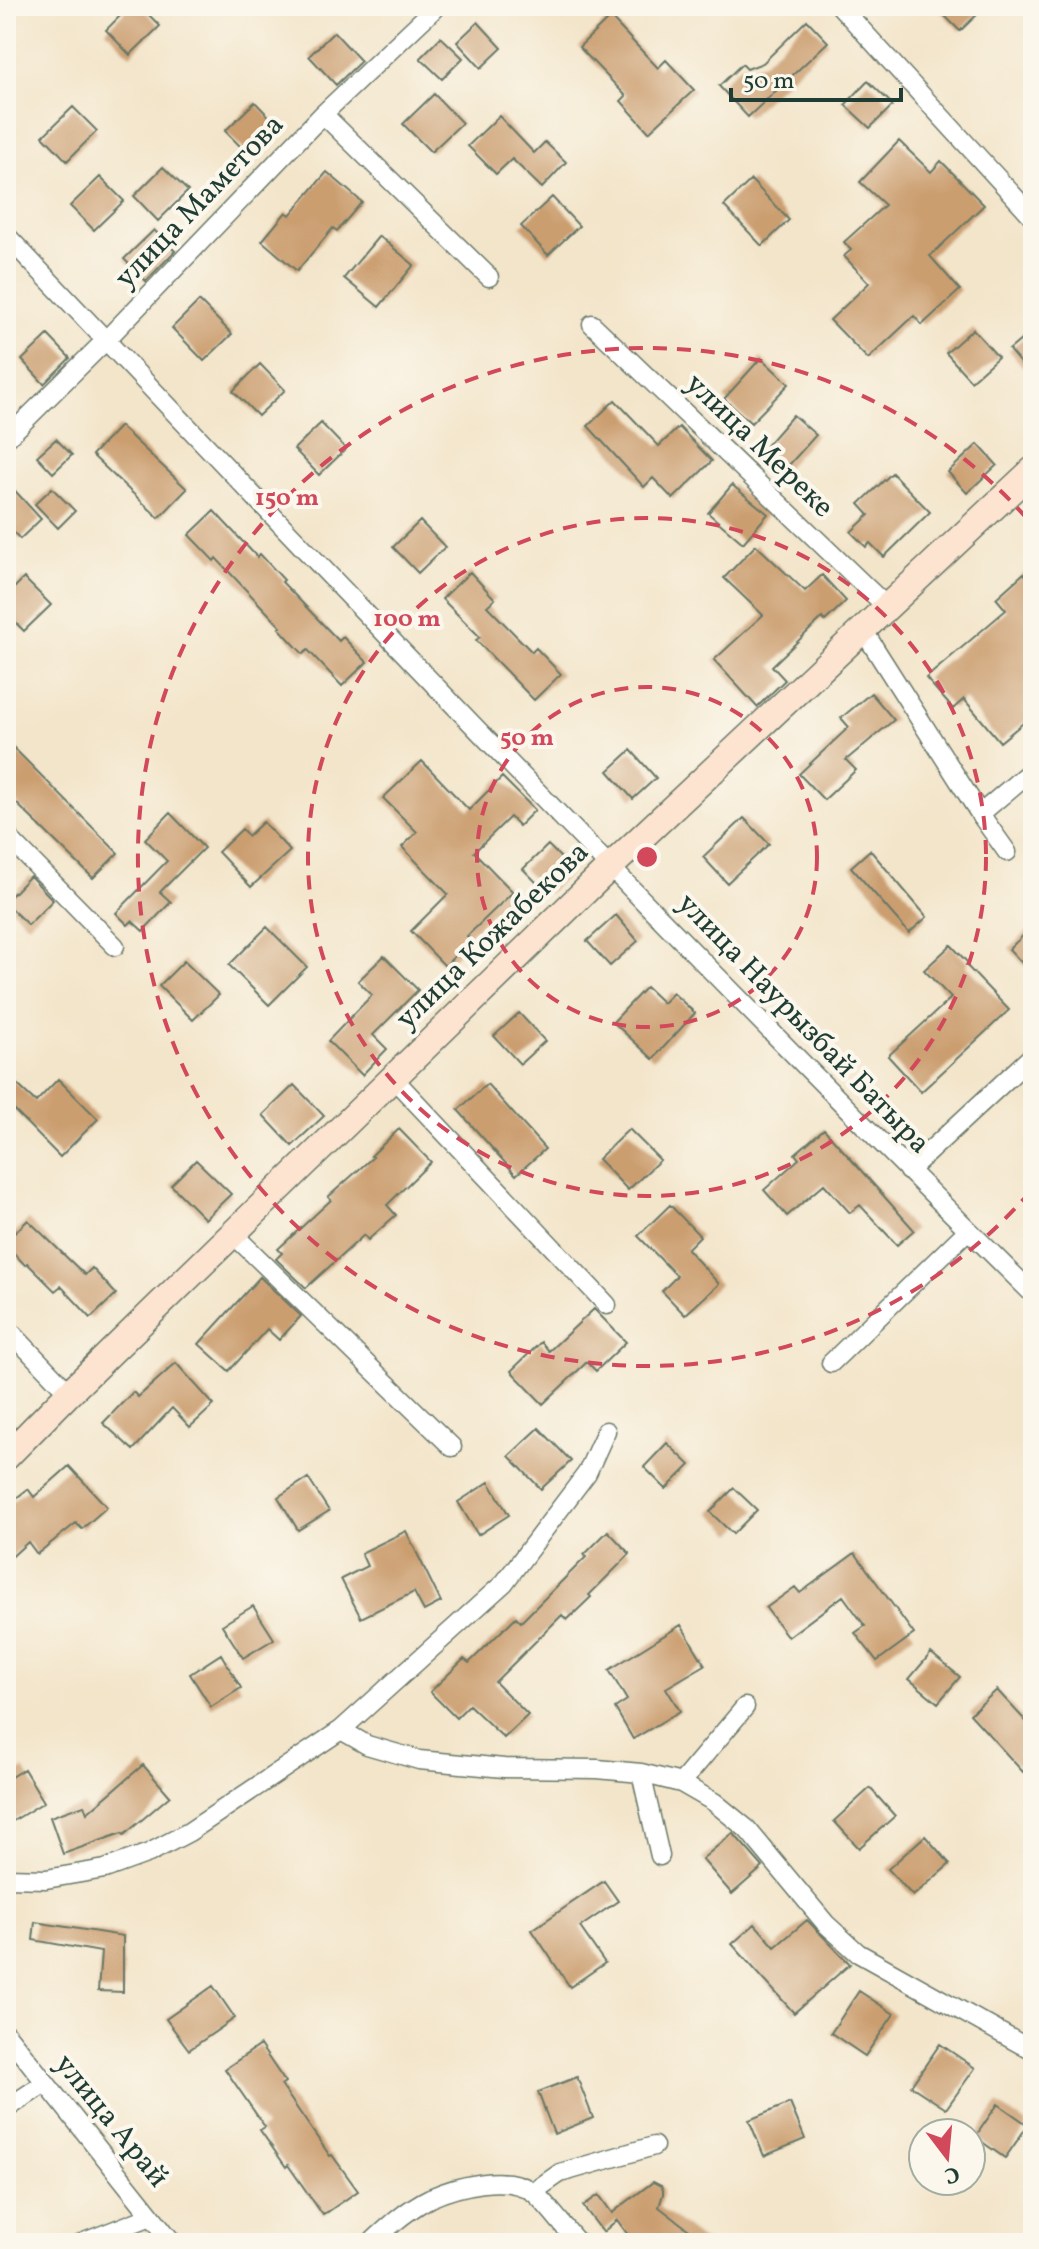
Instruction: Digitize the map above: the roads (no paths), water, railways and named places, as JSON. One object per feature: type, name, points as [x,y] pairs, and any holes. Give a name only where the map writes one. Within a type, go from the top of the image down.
[{"type":"main road","name":"улица Кожабекова","points":[[6,1457],[610,867],[1033,470]]},
{"type":"street","name":"улица Маметова","points":[[6,439],[106,340],[323,114],[437,6]]},
{"type":"street","points":[[840,6],[1033,217]]},
{"type":"street","points":[[323,114],[489,277]]},
{"type":"street","name":"улица Наурызбай Батыра","points":[[6,235],[610,867],[1033,1294]]},
{"type":"street","name":"улица Мереке","points":[[592,324],[888,608]]},
{"type":"street","points":[[863,630],[1007,852]]},
{"type":"street","points":[[980,814],[1033,769]]},
{"type":"street","points":[[6,835],[115,946]]},
{"type":"street","points":[[908,1171],[1033,1055]]},
{"type":"street","points":[[393,1078],[607,1305]]},
{"type":"street","points":[[831,1363],[968,1230]]},
{"type":"street","points":[[233,1234],[452,1447]]},
{"type":"street","points":[[6,1327],[69,1393]]},
{"type":"street","points":[[6,1878],[46,1879],[105,1869],[149,1853],[189,1832],[341,1730],[504,1583],[587,1473],[606,1431]]},
{"type":"street","points":[[681,1783],[745,1707]]},
{"type":"street","points":[[341,1730],[367,1745],[419,1760],[504,1768],[597,1769],[641,1773],[681,1783],[714,1802],[747,1829],[826,1924],[858,1953],[1033,2051]]},
{"type":"street","points":[[641,1773],[660,1856]]},
{"type":"street","name":"улица Арай","points":[[6,2033],[173,2243]]},
{"type":"street","points":[[6,2109],[45,2083]]},
{"type":"street","points":[[533,2192],[560,2173],[654,2146]]},
{"type":"street","points":[[371,2243],[397,2219],[431,2198],[481,2182],[514,2183],[533,2192],[578,2243]]},
{"type":"street","points":[[82,2243],[151,2216]]}]
